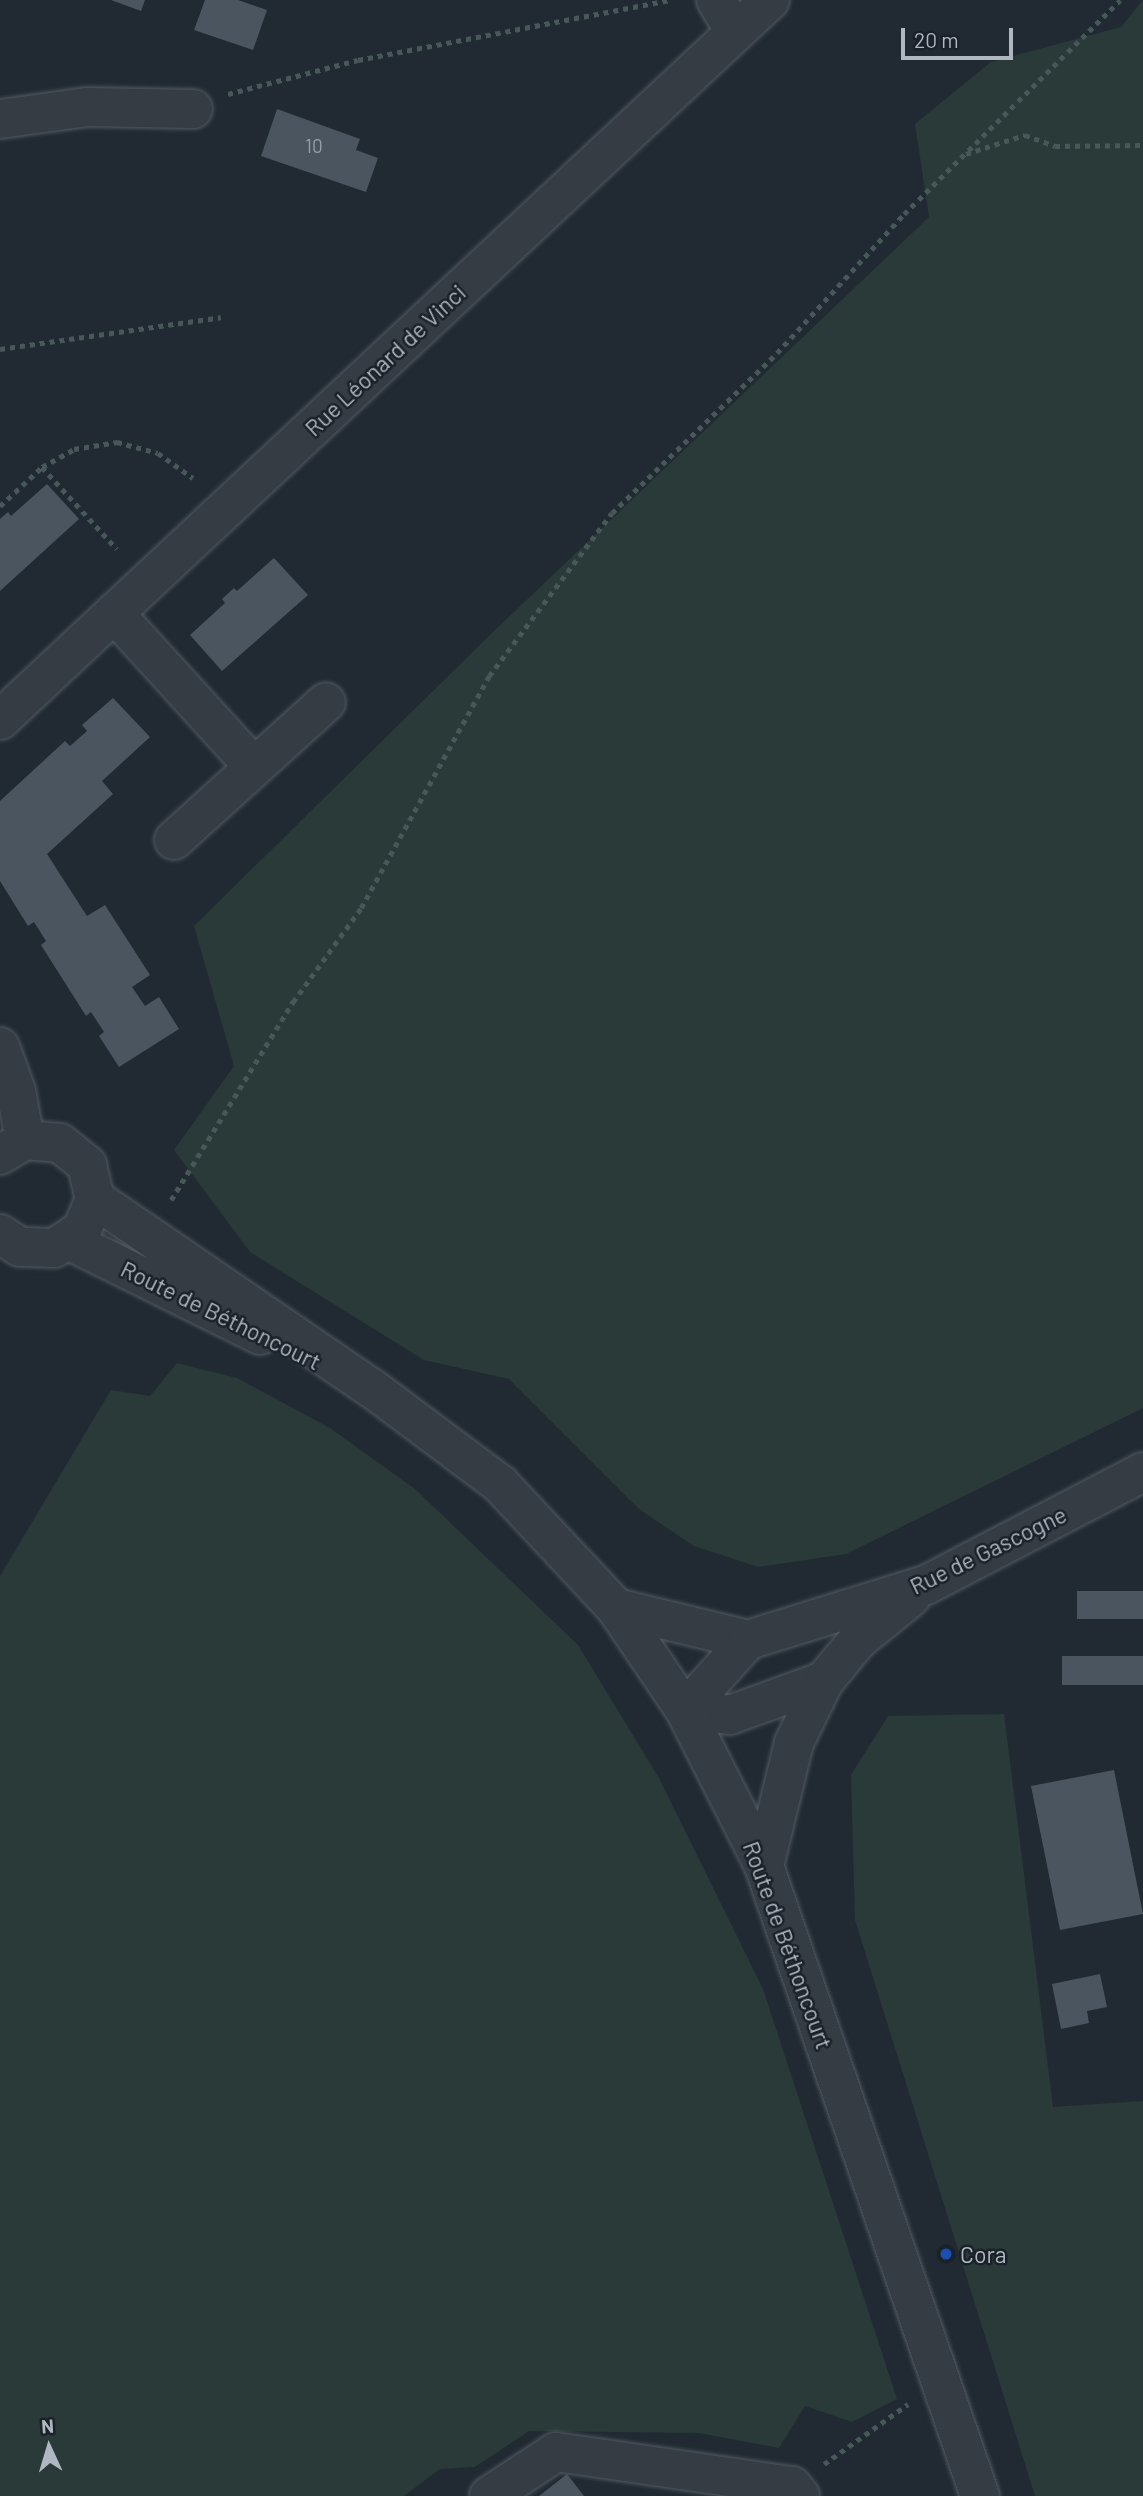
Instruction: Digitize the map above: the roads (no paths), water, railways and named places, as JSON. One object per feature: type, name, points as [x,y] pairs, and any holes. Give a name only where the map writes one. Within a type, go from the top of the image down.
[{"type":"street","points":[[716,0],[735,32]]},
{"type":"street","name":"Rue Léonard de Vinci","points":[[0,719],[770,0]]},
{"type":"street","points":[[0,119],[88,107],[193,109]]},
{"type":"street","points":[[114,613],[254,767]]},
{"type":"street","points":[[174,840],[326,702]]},
{"type":"street","points":[[0,1047],[16,1091],[13,1147],[43,1138],[75,1152],[87,1165],[95,1199],[91,1215],[70,1241],[37,1250],[20,1247],[0,1234]]},
{"type":"street","name":"Route de Béthoncourt","points":[[95,1199],[373,1389],[500,1484],[615,1608],[685,1710],[764,1866],[980,2496]]},
{"type":"street","name":"Route de Béthoncourt","points":[[70,1241],[373,1389]]},
{"type":"street","name":"Rue de Gascogne","points":[[748,1640],[926,1585],[1143,1472]]},
{"type":"street","points":[[764,1866],[794,1743],[824,1681],[858,1640],[926,1585]]},
{"type":"street","points":[[615,1608],[748,1640],[685,1710]]},
{"type":"street","points":[[685,1710],[730,1715],[824,1681]]},
{"type":"street","points":[[489,2496],[556,2452],[796,2491]]},
{"type":"place","name":"Cora","points":[[946,2254]]}]
